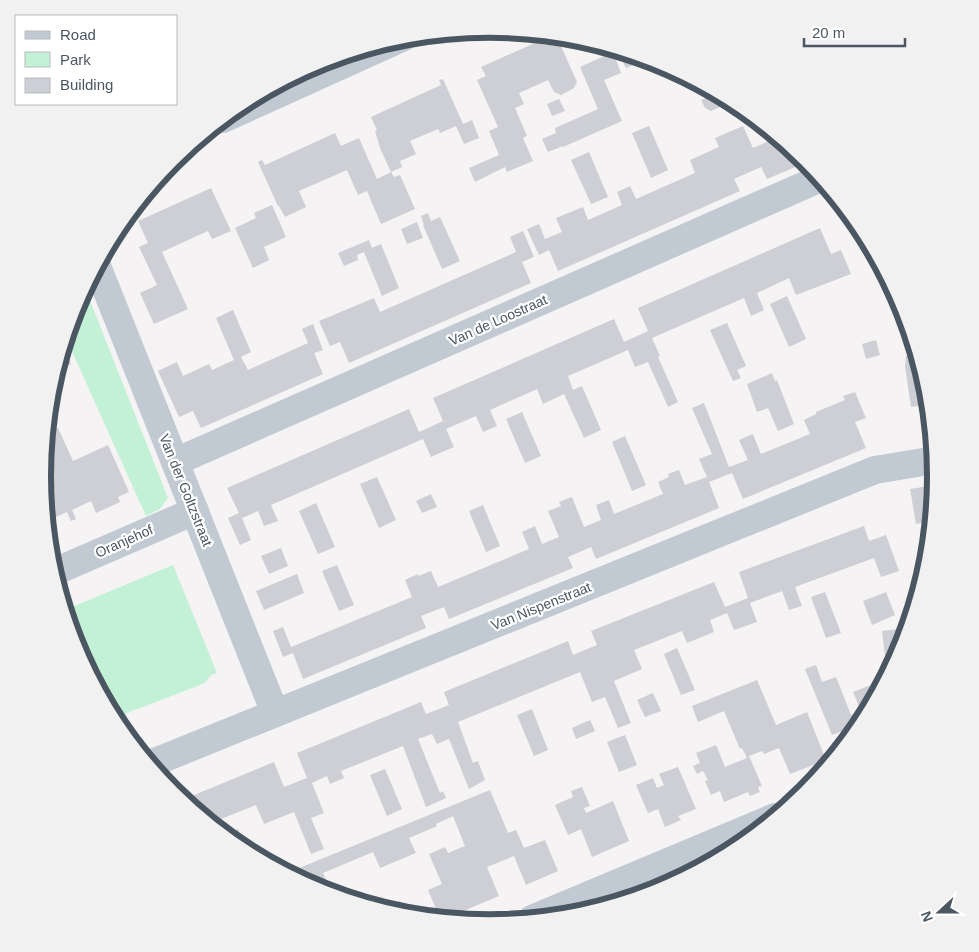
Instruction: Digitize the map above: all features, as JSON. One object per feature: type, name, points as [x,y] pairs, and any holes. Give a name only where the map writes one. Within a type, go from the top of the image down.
[{"type":"street","points":[[260,102],[357,58]]},
{"type":"street","name":"Van de Loostraat","points":[[175,462],[814,181]]},
{"type":"street","name":"Van der Goltzstraat","points":[[100,274],[275,713]]},
{"type":"street","name":"Van Nispenstraat","points":[[157,761],[875,470],[927,461]]},
{"type":"street","name":"Oranjehof","points":[[61,569],[195,511]]},
{"type":"street","points":[[565,908],[752,827]]},
{"type":"green space","points":[[89,298],[168,498],[160,509],[146,516],[70,348]]},
{"type":"green space","points":[[173,565],[217,673],[211,675],[205,683],[122,715],[96,670],[84,644],[71,607]]},
{"type":"building","points":[[541,40],[547,41],[560,43],[577,82],[574,88],[561,95],[554,92],[548,80],[519,93],[524,104],[515,108],[527,136],[523,138],[533,161],[507,172],[505,167],[475,182],[469,168],[499,155],[489,131],[498,127],[477,80],[486,76],[481,67]]},
{"type":"building","points":[[609,54],[614,56],[621,73],[604,80],[622,121],[548,152],[542,139],[556,133],[555,128],[598,109],[580,67]]},
{"type":"building","points":[[621,58],[637,64],[626,68]]},
{"type":"building","points":[[443,79],[463,124],[472,120],[479,138],[464,144],[456,126],[440,133],[438,129],[410,141],[416,154],[400,161],[402,167],[391,172],[380,148],[375,131],[377,130],[371,117],[441,85],[439,80]]},
{"type":"building","points":[[710,97],[717,101],[720,107],[711,111],[705,108],[701,100]]},
{"type":"building","points":[[559,99],[565,111],[552,116],[547,104]]},
{"type":"building","points":[[649,126],[668,170],[651,178],[632,133]]},
{"type":"building","points":[[743,126],[753,148],[771,140],[799,165],[767,179],[761,167],[734,179],[740,191],[558,271],[549,250],[539,255],[527,229],[539,224],[545,239],[562,232],[556,218],[583,207],[588,220],[622,205],[617,192],[630,186],[636,199],[695,173],[690,160],[719,147],[715,138]]},
{"type":"building","points":[[335,133],[341,146],[359,138],[377,179],[391,172],[394,177],[400,175],[415,209],[381,224],[367,191],[358,195],[347,170],[299,191],[306,207],[285,217],[258,162],[262,160],[265,165]]},
{"type":"building","points":[[589,152],[608,197],[591,204],[571,160]]},
{"type":"building","points":[[211,188],[231,231],[212,239],[208,231],[162,252],[188,309],[154,324],[140,293],[157,285],[139,247],[148,243],[138,221]]},
{"type":"building","points":[[272,205],[286,237],[264,247],[269,260],[253,268],[235,228],[256,218],[254,213]]},
{"type":"building","points":[[428,213],[431,221],[440,217],[460,261],[442,269],[423,225],[421,216]]},
{"type":"building","points":[[417,222],[423,238],[407,244],[401,229]]},
{"type":"building","points":[[820,228],[831,254],[841,250],[851,274],[796,295],[789,278],[757,293],[764,310],[751,316],[744,298],[652,338],[660,356],[658,357],[678,402],[668,407],[648,362],[635,367],[628,350],[568,376],[573,390],[582,386],[601,430],[584,438],[564,394],[543,404],[537,389],[490,410],[497,426],[483,432],[476,416],[446,429],[454,447],[431,457],[423,439],[271,505],[278,521],[264,526],[258,511],[242,518],[251,540],[240,545],[228,518],[239,513],[227,488],[409,409],[419,432],[443,421],[433,398],[614,319],[624,342],[648,331],[638,308]]},
{"type":"building","points":[[523,231],[534,257],[522,262],[531,283],[349,363],[340,342],[330,346],[319,321],[374,298],[380,312],[516,252],[510,237]]},
{"type":"building","points":[[369,240],[372,248],[381,244],[399,288],[382,296],[364,252],[357,255],[358,260],[344,266],[338,253]]},
{"type":"building","points":[[787,296],[806,339],[789,347],[770,304]]},
{"type":"building","points":[[233,310],[251,352],[241,357],[248,370],[308,343],[302,329],[313,324],[323,350],[314,353],[323,374],[201,428],[193,411],[179,417],[158,371],[177,362],[183,376],[209,364],[212,370],[234,360],[216,318]]},
{"type":"building","points":[[727,323],[746,366],[737,370],[741,378],[733,381],[710,330]]},
{"type":"building","points":[[876,340],[880,355],[866,359],[862,344]]},
{"type":"building","points":[[68,356],[71,364],[65,367]]},
{"type":"building","points":[[906,356],[911,356],[922,405],[911,407],[905,366]]},
{"type":"building","points":[[772,373],[775,381],[777,380],[794,424],[778,431],[768,408],[757,412],[747,384]]},
{"type":"building","points":[[855,392],[866,418],[855,422],[866,448],[743,499],[732,473],[709,482],[719,508],[596,559],[591,547],[568,557],[573,568],[449,619],[444,607],[421,616],[426,628],[303,679],[293,653],[283,657],[273,631],[283,627],[291,647],[412,597],[405,580],[418,574],[418,576],[431,571],[438,587],[529,549],[522,532],[535,526],[542,544],[559,537],[548,511],[561,506],[559,502],[572,497],[584,527],[601,520],[596,505],[609,500],[614,514],[663,494],[658,482],[669,477],[668,474],[679,470],[685,485],[707,477],[699,459],[712,454],[692,408],[704,403],[729,467],[748,460],[739,440],[753,434],[761,454],[810,434],[804,420],[816,414],[816,412],[845,400],[843,396]]},
{"type":"building","points":[[522,412],[541,456],[525,463],[506,419]]},
{"type":"building","points":[[58,428],[73,461],[108,445],[129,492],[118,497],[120,502],[96,513],[91,501],[72,510],[76,519],[71,521],[67,512],[53,518],[51,476],[52,447],[54,430]]},
{"type":"building","points":[[625,436],[646,485],[632,491],[612,442]]},
{"type":"building","points":[[377,477],[396,520],[379,528],[360,484]]},
{"type":"building","points":[[928,486],[925,522],[916,524],[910,489]]},
{"type":"building","points":[[431,494],[437,507],[422,513],[416,501]]},
{"type":"building","points":[[316,503],[335,547],[318,554],[299,511]]},
{"type":"building","points":[[483,505],[500,546],[486,552],[469,511]]},
{"type":"building","points":[[864,526],[869,541],[886,535],[899,571],[881,577],[874,558],[795,587],[802,606],[789,610],[782,591],[750,603],[757,622],[734,630],[727,613],[710,620],[714,632],[687,643],[682,631],[634,650],[642,669],[614,681],[631,723],[618,728],[605,697],[592,702],[580,672],[458,722],[473,763],[478,761],[485,780],[469,789],[449,739],[437,744],[432,734],[418,739],[440,793],[443,791],[446,798],[426,807],[403,746],[341,771],[344,778],[330,784],[327,776],[312,783],[324,813],[311,818],[324,849],[311,854],[294,812],[264,824],[256,805],[218,820],[190,797],[274,762],[284,787],[307,778],[297,753],[421,702],[426,714],[449,705],[444,692],[568,641],[573,655],[597,645],[591,631],[714,582],[725,607],[748,598],[739,572]]},
{"type":"building","points":[[281,548],[288,566],[269,574],[261,556]]},
{"type":"building","points":[[337,565],[354,605],[339,611],[322,571]]},
{"type":"building","points":[[297,574],[304,593],[264,610],[256,591]]},
{"type":"building","points":[[825,592],[841,633],[826,638],[811,597]]},
{"type":"building","points":[[886,592],[895,615],[872,625],[863,601]]},
{"type":"building","points":[[901,629],[890,656],[885,656],[882,631]]},
{"type":"building","points":[[677,648],[695,690],[681,695],[664,654]]},
{"type":"building","points":[[816,665],[822,682],[836,677],[851,715],[859,712],[847,729],[832,735],[805,669]]},
{"type":"building","points":[[757,680],[776,725],[807,712],[825,758],[822,762],[790,774],[779,748],[764,754],[762,751],[749,756],[762,786],[758,787],[760,792],[750,796],[748,792],[724,802],[720,791],[711,795],[705,781],[708,780],[703,771],[697,774],[693,766],[700,763],[696,753],[716,745],[725,767],[747,758],[742,748],[740,749],[724,711],[698,722],[692,706]]},
{"type":"building","points":[[876,683],[860,709],[853,692]]},
{"type":"building","points":[[653,693],[661,711],[645,717],[637,700]]},
{"type":"building","points":[[532,709],[548,750],[534,756],[517,715]]},
{"type":"building","points":[[590,720],[595,731],[576,739],[572,728]]},
{"type":"building","points":[[625,735],[637,765],[619,772],[607,742]]},
{"type":"building","points":[[678,767],[696,809],[678,816],[681,820],[665,827],[658,809],[648,813],[636,785],[653,778],[657,788],[664,785],[659,774]]},
{"type":"building","points":[[385,769],[402,809],[387,816],[370,775]]},
{"type":"building","points":[[582,787],[590,806],[584,808],[586,813],[613,801],[629,841],[592,857],[581,829],[568,835],[555,805],[573,797],[571,791]]},
{"type":"building","points":[[490,790],[508,833],[516,830],[524,848],[545,840],[558,871],[526,885],[514,856],[487,867],[499,896],[457,914],[437,912],[428,890],[442,884],[429,854],[445,847],[448,853],[465,846],[453,816],[436,824],[437,826],[435,827],[409,838],[416,853],[380,868],[373,852],[323,873],[328,883],[296,869]]},
{"type":"building","points":[[238,829],[242,838],[233,831]]},
{"type":"building","points":[[400,901],[402,905],[394,904]]}]
